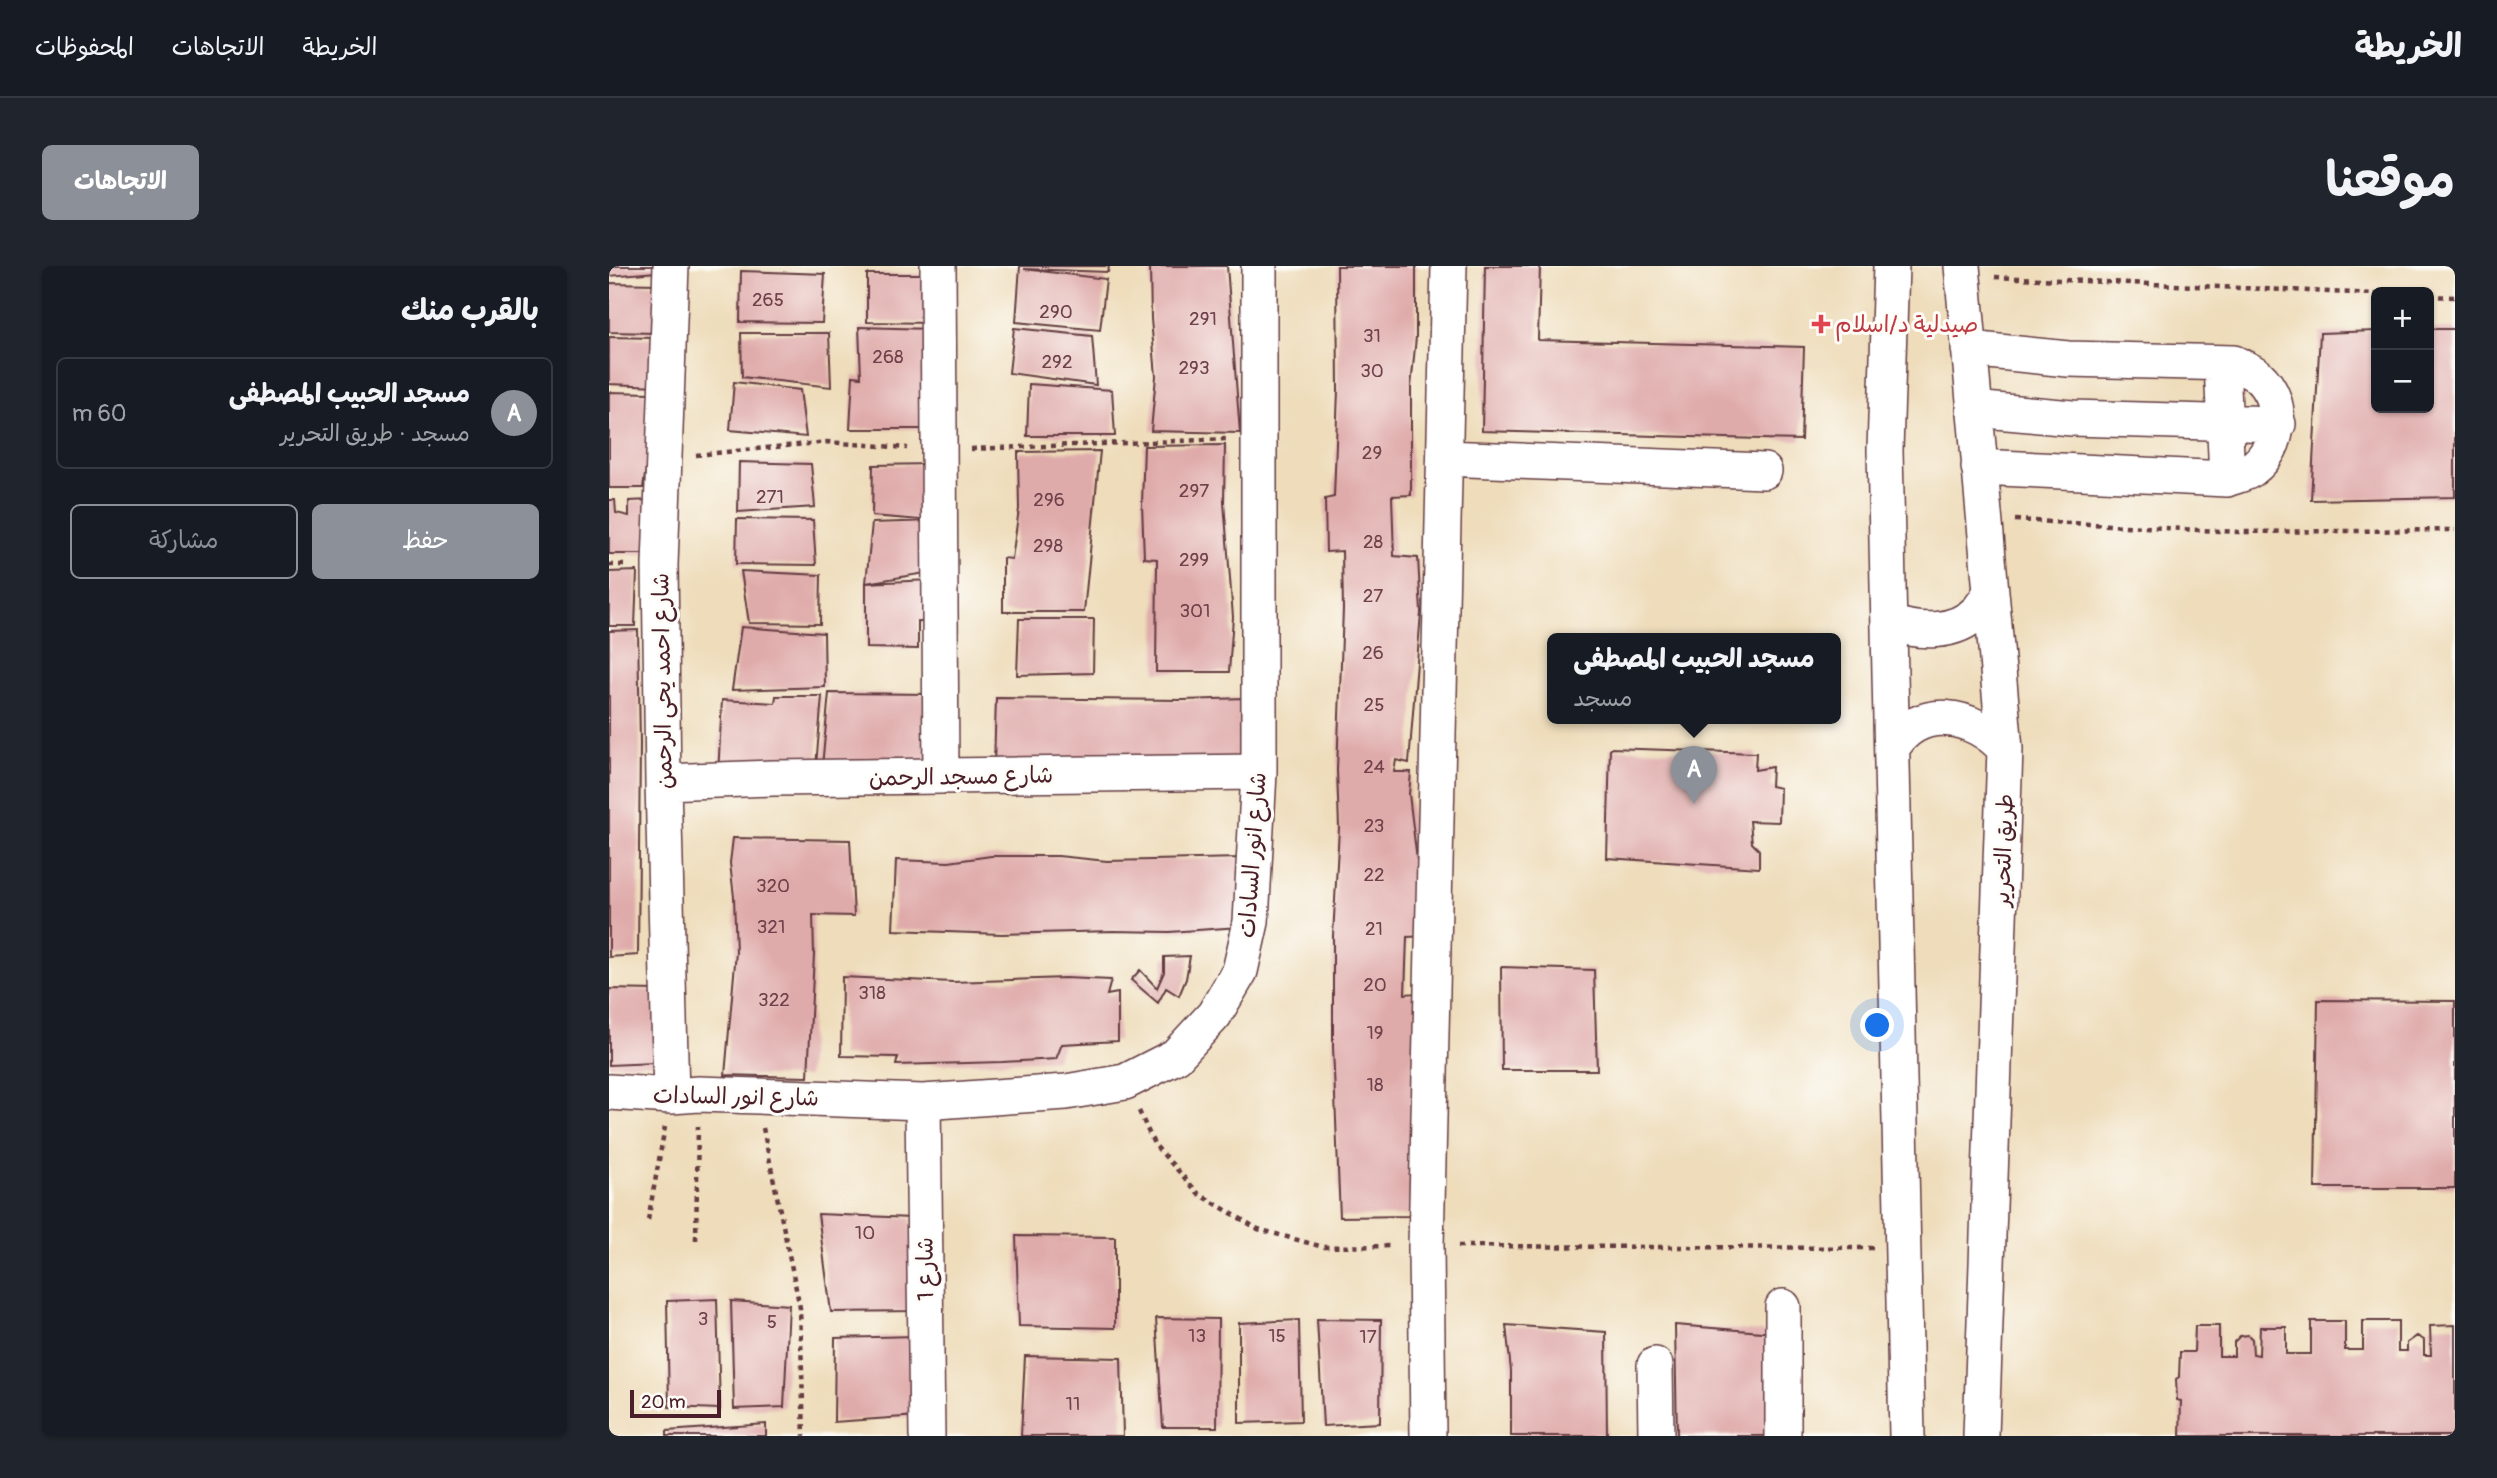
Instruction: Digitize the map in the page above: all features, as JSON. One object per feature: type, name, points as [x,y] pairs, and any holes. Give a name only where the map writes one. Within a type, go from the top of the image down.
[{"type":"street","name":"شارع احمد يحى الرحمن","points":[[671,266],[660,565],[663,782],[685,1095]]},
{"type":"street","points":[[938,266],[941,776]]},
{"type":"street","name":"شارع انور السادات","points":[[609,1092],[923,1102],[1066,1091],[1125,1082],[1175,1056],[1214,1015],[1240,971],[1251,922],[1259,772],[1259,266]]},
{"type":"street","points":[[1428,1436],[1426,1246],[1449,266]]},
{"type":"street","points":[[1891,266],[1885,450],[1907,1436]]},
{"type":"street","name":"طريق التحرير","points":[[1962,271],[2005,749],[1981,1436]]},
{"type":"street","points":[[1969,349],[2068,359],[2234,363],[2257,376],[2273,398],[2278,424],[2270,450],[2252,470],[2227,479],[1979,467]]},
{"type":"street","points":[[2222,363],[2227,479]]},
{"type":"street","points":[[1974,410],[2072,418],[2278,424]]},
{"type":"street","points":[[1444,458],[1764,471]]},
{"type":"street","points":[[1889,622],[1917,630],[1950,627],[1979,611],[1991,592]]},
{"type":"street","points":[[1892,748],[1899,735],[1912,727],[1940,718],[1970,722],[1983,729],[2005,749]]},
{"type":"street","name":"شارع مسجد الرحمن","points":[[663,782],[1259,772]]},
{"type":"street","name":"شارع 1","points":[[923,1102],[927,1436]]},
{"type":"street","points":[[1783,1307],[1783,1436]]},
{"type":"street","points":[[1655,1366],[1656,1436]]},
{"type":"path","points":[[1962,271],[2371,294]]},
{"type":"path","points":[[2434,296],[2455,297]]},
{"type":"path","points":[[1984,519],[2238,532],[2455,530]]},
{"type":"path","points":[[1125,1082],[1154,1143],[1199,1194],[1258,1229],[1323,1247],[1902,1248]]},
{"type":"path","points":[[648,1220],[685,1095]]},
{"type":"path","points":[[685,1095],[696,1240]]},
{"type":"path","points":[[757,1096],[800,1308],[804,1436]]},
{"type":"building","points":[[609,266],[657,266],[656,272],[609,276]]},
{"type":"building","points":[[1020,266],[1109,266],[1108,272],[1024,269],[1106,279],[1100,330],[1016,322]]},
{"type":"building","points":[[1150,266],[1227,266],[1240,433],[1151,431],[1156,376]]},
{"type":"building","points":[[1337,266],[1416,266],[1416,337],[1411,387],[1411,495],[1392,496],[1394,556],[1418,558],[1421,612],[1409,763],[1396,760],[1394,772],[1411,772],[1409,794],[1426,936],[1407,937],[1405,994],[1417,993],[1410,1216],[1340,1217],[1333,1047],[1333,936],[1339,828],[1337,770],[1343,609],[1342,551],[1326,552],[1325,499],[1334,497],[1338,390]]},
{"type":"building","points":[[1485,266],[1540,266],[1538,340],[1804,347],[1801,440],[1482,431]]},
{"type":"building","points":[[741,271],[825,274],[822,323],[740,322]]},
{"type":"building","points":[[867,274],[931,274],[932,323],[867,322]]},
{"type":"building","points":[[609,283],[657,284],[655,333],[609,332]]},
{"type":"building","points":[[859,327],[930,329],[928,429],[850,429],[853,376],[861,377]]},
{"type":"building","points":[[1014,328],[1092,336],[1096,385],[1009,373]]},
{"type":"building","points":[[2434,329],[2455,329],[2455,497],[2311,500],[2320,333],[2371,331],[2371,413],[2434,413]]},
{"type":"building","points":[[741,333],[829,333],[831,387],[742,377]]},
{"type":"building","points":[[609,337],[656,338],[659,386],[609,384]]},
{"type":"building","points":[[734,382],[800,390],[806,437],[730,430]]},
{"type":"building","points":[[1029,384],[1112,390],[1115,436],[1027,436]]},
{"type":"building","points":[[609,392],[650,393],[650,441],[643,488],[609,488]]},
{"type":"building","points":[[1225,445],[1224,502],[1233,617],[1229,672],[1156,672],[1157,559],[1144,558],[1144,446]]},
{"type":"building","points":[[1100,451],[1084,612],[1003,612],[1003,558],[1012,559],[1019,509],[1018,452]]},
{"type":"building","points":[[739,462],[811,464],[815,507],[738,512]]},
{"type":"building","points":[[932,464],[933,521],[872,516],[873,465]]},
{"type":"building","points":[[609,500],[615,500],[616,513],[629,516],[629,501],[650,500],[655,554],[609,554]]},
{"type":"building","points":[[737,519],[813,520],[816,565],[736,564]]},
{"type":"building","points":[[933,521],[931,572],[866,583],[872,523]]},
{"type":"building","points":[[637,571],[635,626],[609,626],[609,572]]},
{"type":"building","points":[[741,571],[821,575],[820,624],[749,623]]},
{"type":"building","points":[[930,580],[930,622],[918,621],[918,649],[866,648],[866,583]]},
{"type":"building","points":[[1019,619],[1094,619],[1093,673],[1017,675]]},
{"type":"building","points":[[741,627],[824,633],[825,687],[732,690]]},
{"type":"building","points":[[638,630],[638,955],[609,957],[609,631]]},
{"type":"building","points":[[829,693],[931,694],[931,766],[822,767]]},
{"type":"building","points":[[776,696],[822,696],[816,766],[718,775],[722,700],[775,703]]},
{"type":"building","points":[[996,698],[1245,698],[1242,768],[994,766]]},
{"type":"building","points":[[1610,748],[1756,753],[1755,770],[1772,767],[1771,786],[1780,788],[1779,822],[1750,821],[1752,843],[1759,850],[1759,868],[1607,858]]},
{"type":"building","points":[[733,838],[850,840],[854,916],[813,915],[814,954],[808,1077],[725,1075],[736,952],[730,863]]},
{"type":"building","points":[[991,856],[1058,856],[1107,861],[1241,858],[1239,927],[1169,932],[1002,934],[893,930],[896,860],[949,862]]},
{"type":"building","points":[[1190,956],[1186,979],[1179,996],[1166,988],[1158,1003],[1131,980],[1140,970],[1157,988],[1164,972],[1164,957]]},
{"type":"building","points":[[1501,967],[1594,970],[1597,1070],[1502,1070]]},
{"type":"building","points":[[842,977],[953,982],[1065,978],[1111,980],[1107,995],[1118,993],[1118,1041],[1062,1044],[1056,1059],[1002,1062],[896,1065],[898,1057],[841,1056]]},
{"type":"building","points":[[609,989],[655,990],[655,1063],[609,1065]]},
{"type":"building","points":[[2318,1000],[2455,1001],[2455,1188],[2315,1188]]},
{"type":"building","points":[[818,1214],[911,1218],[913,1311],[831,1312]]},
{"type":"building","points":[[1016,1236],[1115,1237],[1115,1328],[1019,1326]]},
{"type":"building","points":[[717,1299],[720,1409],[669,1407],[667,1301]]},
{"type":"building","points":[[731,1301],[789,1305],[784,1407],[734,1409]]},
{"type":"building","points":[[1156,1318],[1218,1319],[1217,1427],[1163,1427]]},
{"type":"building","points":[[1317,1319],[1381,1320],[1380,1423],[1323,1426]]},
{"type":"building","points":[[1299,1320],[1301,1421],[1239,1423],[1239,1323]]},
{"type":"building","points":[[2311,1321],[2345,1321],[2345,1350],[2363,1350],[2363,1321],[2398,1321],[2398,1351],[2407,1351],[2407,1343],[2417,1336],[2424,1340],[2424,1355],[2431,1355],[2430,1326],[2455,1325],[2455,1436],[2180,1436],[2181,1401],[2177,1400],[2176,1379],[2179,1377],[2180,1352],[2194,1352],[2195,1326],[2219,1326],[2219,1356],[2234,1356],[2234,1342],[2240,1336],[2248,1335],[2252,1339],[2253,1354],[2259,1355],[2260,1327],[2286,1327],[2286,1354],[2311,1354]]},
{"type":"building","points":[[1506,1325],[1606,1332],[1607,1436],[1511,1436],[1511,1371]]},
{"type":"building","points":[[1675,1325],[1774,1333],[1777,1436],[1677,1436]]},
{"type":"building","points":[[916,1336],[918,1416],[834,1422],[835,1338]]},
{"type":"building","points":[[1025,1356],[1121,1358],[1123,1436],[1021,1436]]},
{"type":"building","points":[[766,1424],[766,1436],[667,1436],[667,1431]]},
{"type":"place","name":"صيدلية د/اسلام","points":[[1821,324]]},
{"type":"place","name":"مسجد الحبيب المصطفى","points":[[1694,804]]}]
